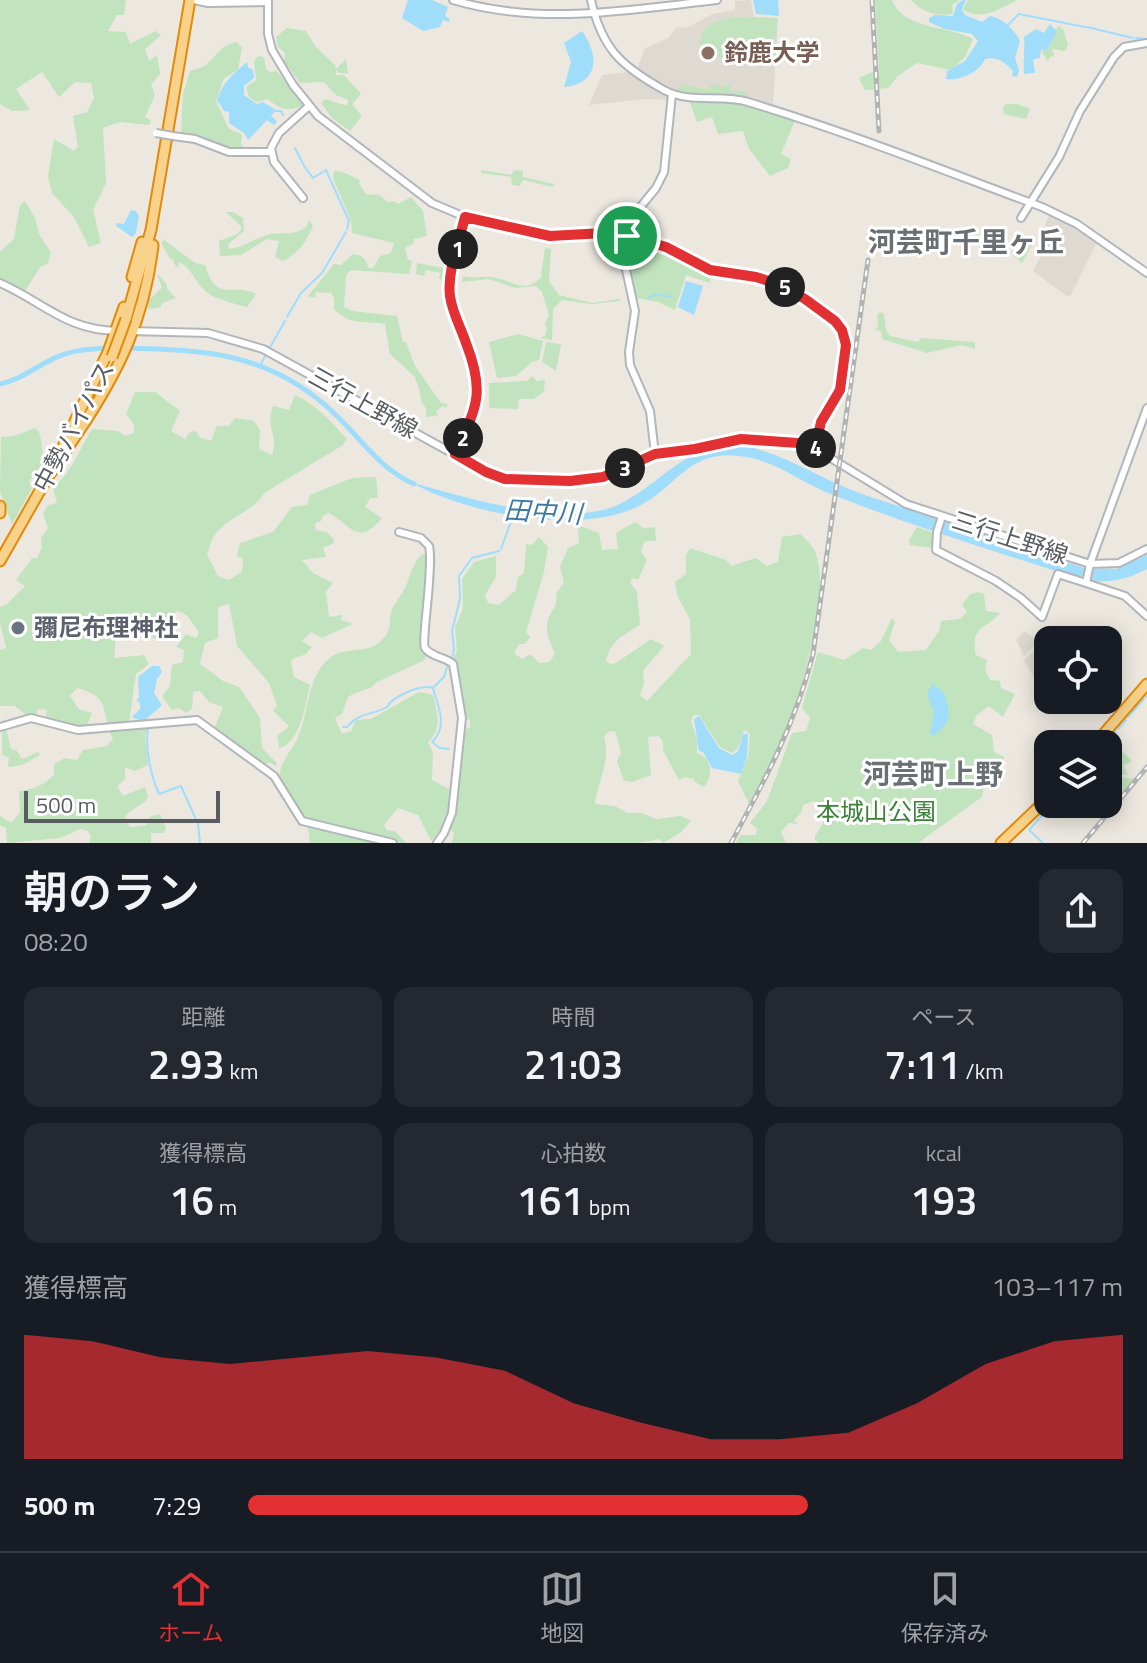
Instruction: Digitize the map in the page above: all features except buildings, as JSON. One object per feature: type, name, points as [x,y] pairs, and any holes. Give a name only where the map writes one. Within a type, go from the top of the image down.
[{"type":"highway","name":"中勢バイパス","points":[[0,561],[114,355],[145,256],[192,0]]},
{"type":"highway","name":"中勢バイパス","points":[[135,288],[192,0]]},
{"type":"highway","points":[[114,355],[130,336],[148,284],[160,186]]},
{"type":"highway","points":[[114,355],[115,335],[149,214]]},
{"type":"highway","points":[[0,506],[0,513]]},
{"type":"highway","points":[[1109,730],[1147,684]]},
{"type":"highway","points":[[1111,730],[1147,690]]},
{"type":"highway","points":[[1001,843],[1034,813]]},
{"type":"highway","points":[[1007,843],[1034,815]]},
{"type":"street","points":[[192,0],[268,1],[268,34],[272,50],[309,106],[323,121],[432,203],[465,217],[550,236],[604,233],[666,247],[710,270],[756,277],[778,284],[835,321],[845,341],[841,383],[836,399],[821,422],[815,449]]},
{"type":"street","points":[[453,0],[499,10],[540,14],[594,14],[717,0]]},
{"type":"street","points":[[591,0],[602,37],[615,57],[672,94],[735,99],[783,112],[1030,202],[1077,224],[1147,273]]},
{"type":"street","points":[[1021,218],[1051,169],[1080,111],[1114,57],[1129,45],[1147,43]]},
{"type":"street","points":[[655,454],[650,411],[629,359],[635,311],[623,263],[635,212],[656,188],[664,172],[672,94]]},
{"type":"street","points":[[303,198],[278,167],[271,152],[279,133],[309,106]]},
{"type":"street","points":[[156,132],[195,139],[229,152],[271,152]]},
{"type":"street","points":[[455,454],[473,417],[477,399],[474,364],[450,294],[451,276],[465,217]]},
{"type":"street","name":"三行上野線","points":[[0,283],[87,329],[130,336],[195,332],[251,344],[286,360],[495,476],[520,481],[579,481],[603,477],[655,454],[741,439],[798,443],[815,449],[900,501],[1090,566],[1086,582],[1125,596],[1147,616]]},
{"type":"street","points":[[1147,408],[1090,566],[1119,563],[1147,549]]},
{"type":"street","points":[[942,517],[936,550],[1005,587],[1042,617],[1058,574],[1086,582]]},
{"type":"street","points":[[399,532],[421,538],[429,546],[430,597],[423,643],[429,652],[453,664],[455,691],[462,711],[453,811],[437,843]]},
{"type":"street","points":[[0,727],[31,718],[78,730],[197,720],[274,776],[302,821],[393,843]]},
{"type":"shaded area","name":"鈴鹿大学","points":[[751,0],[754,17],[778,18],[773,105],[728,94],[686,94],[670,89],[668,100],[589,105],[602,75],[637,71],[644,49],[668,38],[677,27],[686,28],[713,14],[735,10],[735,1]]},
{"type":"shaded area","points":[[1050,213],[1097,242],[1071,295],[1067,296],[1033,271],[1054,231],[1045,225]]},
{"type":"shaded area","points":[[1024,631],[1034,638],[1033,647],[1024,656],[1016,640]]},
{"type":"shaded area","points":[[1034,651],[1034,678],[1024,660]]},
{"type":"green space","points":[[0,0],[126,0],[124,15],[117,15],[108,31],[126,32],[130,44],[156,31],[161,35],[145,49],[149,61],[157,55],[160,74],[151,85],[155,95],[145,117],[151,120],[149,125],[120,122],[103,128],[106,183],[93,210],[101,243],[89,247],[74,217],[52,193],[48,176],[54,139],[74,151],[78,146],[73,116],[87,112],[94,98],[91,83],[75,82],[59,97],[42,72],[16,89],[30,110],[12,111],[0,104]]},
{"type":"green space","points":[[875,0],[892,0],[906,17],[973,39],[965,57],[951,70],[917,63],[898,76],[888,88],[865,90],[859,78],[879,69]]},
{"type":"green space","points":[[911,0],[959,0],[952,5],[953,14],[941,15],[920,8]]},
{"type":"green space","points":[[968,0],[1017,0],[990,13],[976,14],[963,9]]},
{"type":"green space","points":[[733,17],[778,18],[772,59],[711,57],[711,49],[703,48],[700,43],[701,37],[711,25]]},
{"type":"green space","points":[[1058,26],[1063,29],[1068,45],[1065,51],[1052,49],[1054,56],[1048,62],[1041,50],[1048,49]]},
{"type":"green space","points":[[287,28],[306,31],[336,69],[346,59],[348,74],[336,70],[336,75],[344,75],[361,94],[352,104],[362,116],[350,131],[332,118],[321,103],[326,99],[347,106],[348,100],[336,95],[324,82],[300,83],[284,61],[285,53],[278,47],[276,37]]},
{"type":"green space","points":[[237,42],[242,48],[238,70],[224,78],[216,101],[229,129],[242,134],[241,144],[245,150],[181,133],[183,94],[190,71],[205,65],[224,47]]},
{"type":"green space","points":[[258,56],[264,57],[266,69],[271,73],[276,70],[302,106],[284,108],[268,99],[257,102],[249,97],[246,87],[256,80],[254,61]]},
{"type":"green space","points":[[686,84],[708,90],[711,84],[723,87],[730,84],[730,91],[748,92],[748,98],[678,92],[676,88]]},
{"type":"green space","points":[[731,99],[796,118],[781,154],[791,159],[788,168],[770,176],[749,149],[743,131],[718,134],[712,117],[697,122],[689,100]]},
{"type":"green space","points":[[1006,104],[1030,109],[1026,119],[1004,114]]},
{"type":"green space","points":[[482,170],[511,175],[514,170],[523,171],[523,177],[554,184],[553,187],[523,180],[520,186],[512,185],[511,177],[481,173]]},
{"type":"green space","points":[[334,171],[360,180],[359,184],[366,194],[379,195],[388,202],[398,204],[411,197],[423,211],[427,236],[414,239],[413,244],[405,248],[408,260],[412,261],[409,274],[350,270],[346,276],[344,307],[352,311],[397,316],[403,342],[406,342],[415,366],[441,403],[448,404],[446,408],[443,406],[436,411],[438,416],[426,417],[426,408],[414,376],[390,354],[385,324],[347,318],[334,309],[331,293],[315,292],[316,298],[308,296],[334,264],[341,265],[356,254],[365,260],[368,268],[373,268],[380,256],[391,253],[394,243],[352,233],[351,221],[333,178]]},
{"type":"green space","points":[[25,201],[51,253],[48,263],[40,267],[24,293],[0,281],[0,252],[14,239],[20,205]]},
{"type":"green space","points":[[226,212],[243,218],[244,231],[228,244],[229,249],[271,234],[298,231],[307,226],[309,220],[313,226],[301,247],[282,261],[275,257],[279,241],[267,239],[241,255],[220,256],[219,241],[238,234],[242,227]]},
{"type":"green space","points":[[1022,234],[1034,241],[1022,263],[1011,253]]},
{"type":"green space","points":[[163,239],[195,263],[205,265],[209,277],[220,288],[256,294],[247,307],[208,293],[184,265],[180,262],[180,269],[173,263],[162,244]]},
{"type":"green space","points":[[633,241],[658,247],[711,274],[710,283],[686,275],[675,310],[658,302],[636,298],[627,266],[629,243]]},
{"type":"green space","points":[[545,248],[551,249],[549,281],[559,295],[592,303],[620,301],[591,304],[562,300],[553,309],[552,340],[540,338],[545,336],[545,323],[549,315],[542,292],[536,286],[515,288],[489,279],[462,282],[463,276],[498,278],[523,286],[535,283],[541,277]]},
{"type":"green space","points":[[417,263],[448,269],[445,281],[439,279],[440,273],[426,270],[424,276],[416,274]]},
{"type":"green space","points":[[157,275],[176,298],[162,303],[161,307],[148,309],[149,300],[162,287]]},
{"type":"green space","points":[[880,312],[884,314],[890,336],[918,342],[921,338],[975,342],[975,349],[962,345],[927,353],[882,339],[881,332],[875,329]]},
{"type":"green space","points":[[518,334],[543,341],[539,360],[516,376],[497,378],[489,342]]},
{"type":"green space","points":[[546,342],[561,344],[556,371],[542,362]]},
{"type":"green space","points":[[533,376],[536,381],[545,380],[544,391],[534,399],[519,399],[518,409],[489,408],[489,383],[527,381]]},
{"type":"green space","points":[[135,392],[155,392],[180,411],[171,431],[185,439],[190,432],[196,431],[199,437],[211,441],[217,426],[229,426],[235,418],[254,421],[260,430],[259,449],[272,455],[274,442],[270,421],[273,406],[289,410],[295,395],[317,409],[347,439],[343,445],[264,493],[254,505],[219,529],[207,555],[218,576],[228,580],[242,572],[243,559],[237,556],[240,543],[273,532],[292,507],[307,505],[310,495],[352,478],[376,477],[378,498],[370,498],[365,507],[382,518],[374,527],[367,531],[355,531],[329,513],[315,523],[316,530],[326,532],[334,539],[334,543],[323,548],[326,557],[302,560],[313,573],[333,583],[326,592],[329,617],[342,615],[341,620],[353,624],[322,638],[311,632],[302,641],[312,647],[306,654],[291,660],[294,677],[310,685],[301,722],[286,745],[279,748],[277,736],[289,726],[273,711],[277,705],[269,683],[237,646],[229,604],[218,607],[218,638],[205,643],[200,664],[223,681],[239,687],[260,718],[262,748],[277,763],[276,766],[269,762],[265,766],[215,727],[223,707],[209,702],[200,691],[193,692],[192,709],[186,713],[179,708],[172,710],[162,696],[170,686],[172,665],[183,662],[184,650],[176,647],[186,634],[196,638],[199,633],[187,615],[177,611],[166,621],[167,624],[155,639],[140,627],[127,636],[116,636],[114,658],[144,655],[149,664],[136,674],[129,722],[107,723],[100,700],[77,688],[70,696],[79,709],[92,713],[87,725],[75,727],[46,719],[47,710],[38,709],[36,716],[26,715],[15,706],[0,706],[0,650],[6,648],[0,607],[25,586],[16,580],[32,558],[37,558],[42,548],[41,538],[48,528],[43,514],[48,505],[57,503],[53,488],[70,467],[92,429],[118,431],[126,436],[134,433],[134,425],[126,414]]},
{"type":"green space","points":[[35,428],[40,434],[44,463],[29,481],[32,488],[12,524],[0,491],[1,437]]},
{"type":"green space","points":[[635,522],[644,528],[655,527],[656,541],[645,541],[641,551],[647,560],[638,580],[633,578],[630,582],[637,592],[640,625],[614,643],[606,661],[616,663],[651,639],[664,646],[643,671],[644,683],[640,695],[647,701],[691,654],[690,620],[677,595],[675,582],[686,574],[686,555],[690,548],[726,560],[731,566],[756,558],[767,566],[778,562],[782,537],[800,534],[813,548],[819,566],[817,618],[803,679],[772,764],[749,804],[738,781],[748,757],[750,734],[744,730],[738,748],[732,753],[720,747],[699,715],[694,715],[691,721],[697,739],[697,753],[706,759],[710,768],[704,787],[694,779],[685,777],[679,780],[658,736],[648,737],[651,775],[632,782],[624,781],[617,761],[621,753],[615,731],[608,732],[604,737],[605,762],[595,804],[615,806],[627,813],[642,813],[656,819],[681,816],[691,821],[680,833],[663,843],[660,839],[638,843],[452,843],[454,833],[450,829],[455,811],[463,731],[470,727],[470,720],[464,716],[453,660],[457,651],[455,628],[463,608],[462,579],[474,562],[496,556],[496,577],[485,595],[488,603],[499,605],[516,590],[518,577],[524,573],[526,544],[532,545],[539,537],[548,547],[526,632],[530,637],[525,644],[519,644],[514,653],[522,659],[531,654],[539,663],[549,662],[555,654],[547,624],[556,594],[564,582],[560,567],[568,548],[579,543],[578,525],[599,533],[602,550],[618,549],[616,533]]},
{"type":"green space","points":[[917,527],[932,532],[933,548],[910,545],[909,540]]},
{"type":"green space","points":[[422,554],[428,555],[428,597],[421,637],[425,660],[348,697],[342,714],[335,718],[342,734],[351,731],[356,720],[371,719],[419,692],[433,695],[437,726],[428,742],[433,753],[432,780],[449,789],[443,824],[431,841],[418,815],[398,808],[384,825],[406,843],[310,843],[307,819],[290,802],[280,774],[300,731],[312,685],[331,657],[376,645],[385,636],[392,609]]},
{"type":"green space","name":"本城山公園","points":[[970,594],[984,594],[986,611],[1000,613],[977,633],[976,655],[987,660],[985,670],[990,680],[1000,681],[1001,688],[1015,694],[1003,717],[989,706],[976,716],[973,724],[992,735],[994,752],[1004,757],[998,774],[985,779],[982,797],[918,843],[819,843],[815,836],[829,813],[814,801],[803,805],[801,813],[794,820],[798,824],[789,823],[781,832],[786,843],[736,843],[740,835],[756,835],[757,828],[750,823],[767,801],[792,733],[806,731],[810,718],[802,708],[818,652],[844,660],[863,648],[871,650],[881,641],[892,618],[895,622],[889,640],[898,652],[926,650],[939,631],[941,621],[960,619],[967,612],[962,605]]},
{"type":"green space","points":[[6,728],[11,749],[17,751],[22,759],[38,752],[40,755],[22,765],[8,767],[9,758],[2,755],[2,729]]},
{"type":"green space","points":[[148,728],[145,735],[148,765],[135,771],[125,767],[125,779],[117,786],[123,796],[145,787],[148,796],[145,802],[125,817],[130,827],[146,825],[150,817],[160,814],[166,829],[164,833],[151,833],[151,843],[89,843],[91,837],[88,831],[80,829],[60,838],[7,843],[6,828],[0,825],[0,816],[11,823],[20,813],[19,791],[46,782],[54,775],[54,764],[65,758],[77,760],[83,750],[107,746],[113,739],[109,730]]},
{"type":"green space","points":[[1122,751],[1132,761],[1123,765],[1128,775],[1122,774]]},
{"type":"green space","points":[[1122,777],[1135,779],[1122,794]]},
{"type":"water","points":[[408,0],[432,0],[448,7],[445,16],[450,19],[449,22],[443,20],[440,27],[423,31],[402,18]]},
{"type":"water","points":[[753,0],[778,0],[779,16],[756,14]]},
{"type":"water","points":[[966,0],[962,9],[965,15],[982,22],[990,16],[999,19],[1018,37],[1020,41],[1015,58],[1019,70],[1017,77],[1012,76],[1013,71],[1004,63],[990,58],[969,75],[946,79],[947,71],[965,61],[978,41],[972,34],[944,29],[929,22],[929,18],[935,15],[953,16],[957,4]]},
{"type":"water","points":[[1050,24],[1057,31],[1047,50],[1041,49],[1040,58],[1033,59],[1035,73],[1024,74],[1024,37],[1036,29],[1044,33]]},
{"type":"water","points":[[582,31],[592,50],[593,67],[584,80],[564,87],[571,62],[564,43]]},
{"type":"water","points":[[247,62],[254,78],[244,86],[244,95],[257,104],[263,102],[276,110],[271,116],[277,121],[274,125],[267,120],[248,140],[244,133],[229,123],[229,112],[224,111],[217,100],[229,79]]},
{"type":"water","points":[[131,210],[139,216],[136,233],[132,237],[116,226],[117,223],[124,224]]},
{"type":"water","points":[[686,281],[703,286],[694,315],[678,307]]},
{"type":"water","points":[[739,445],[771,454],[862,494],[1084,568],[1116,569],[1147,555],[1147,569],[1115,580],[1098,582],[1080,579],[894,518],[821,490],[764,462],[739,456],[707,459],[695,464],[639,506],[614,515],[586,519],[555,520],[492,512],[410,482],[513,508],[568,514],[593,512],[631,498],[673,467],[702,451]]},
{"type":"water","points":[[152,666],[159,666],[162,672],[154,693],[162,705],[143,722],[132,717],[140,709],[140,703],[136,700],[139,698],[138,677]]},
{"type":"water","points":[[932,684],[944,693],[949,712],[944,727],[933,736],[930,733],[934,712],[927,694]]},
{"type":"water","points":[[699,716],[719,748],[732,755],[738,751],[743,734],[748,734],[747,757],[741,774],[712,768],[703,752],[699,751],[694,719]]},
{"type":"waterway","points":[[1007,26],[1019,14],[1085,27]]},
{"type":"waterway","points":[[1087,27],[1133,38]]},
{"type":"waterway","points":[[1136,38],[1147,39]]},
{"type":"waterway","points":[[275,111],[281,111],[283,115]]},
{"type":"waterway","points":[[295,148],[313,178],[326,170],[349,221],[347,229]]},
{"type":"waterway","points":[[287,317],[301,293],[322,273],[346,232]]},
{"type":"waterway","points":[[648,298],[657,294],[671,297]]},
{"type":"waterway","points":[[269,349],[285,321]]},
{"type":"waterway","name":"田中川","points":[[0,384],[62,355],[110,348]]},
{"type":"waterway","name":"田中川","points":[[124,348],[211,354],[263,367],[312,394],[381,462],[414,484]]},
{"type":"waterway","points":[[261,364],[266,354]]},
{"type":"waterway","points":[[501,549],[514,513]]},
{"type":"waterway","points":[[452,658],[452,631],[460,599],[459,576],[472,558],[499,551]]},
{"type":"waterway","points":[[343,727],[361,716],[382,710],[405,693],[423,687],[433,688],[444,677],[448,664]]},
{"type":"waterway","points":[[433,689],[441,724],[432,742],[440,748],[449,749]]},
{"type":"waterway","points":[[1128,717],[1144,699]]},
{"type":"waterway","points":[[1118,729],[1126,720]]},
{"type":"waterway","points":[[148,727],[149,760],[159,794],[181,786],[198,824],[200,843]]},
{"type":"waterway","points":[[1030,829],[1040,818]]},
{"type":"waterway","points":[[1029,830],[1043,843]]},
{"type":"railway","points":[[872,0],[879,131]]},
{"type":"railway","points":[[731,843],[788,728],[813,654],[868,260]]},
{"type":"railway","points":[[1083,843],[1147,767]]},
{"type":"place","name":"鈴鹿大学","points":[[708,53]]},
{"type":"place","name":"彌尼布理神社","points":[[18,628]]},
{"type":"district","name":"河芸町千里ヶ丘","points":[[966,242]]},
{"type":"district","name":"河芸町上野","points":[[933,774]]},
{"type":"route","points":[[465,217],[550,236],[604,233],[627,236],[666,247],[710,270],[756,277],[778,284],[835,321],[845,341],[840,390],[821,422],[815,449],[798,443],[741,439],[655,454],[610,475],[570,481],[505,479],[455,454],[473,417],[477,399],[474,364],[450,294],[451,276],[465,217]]}]
